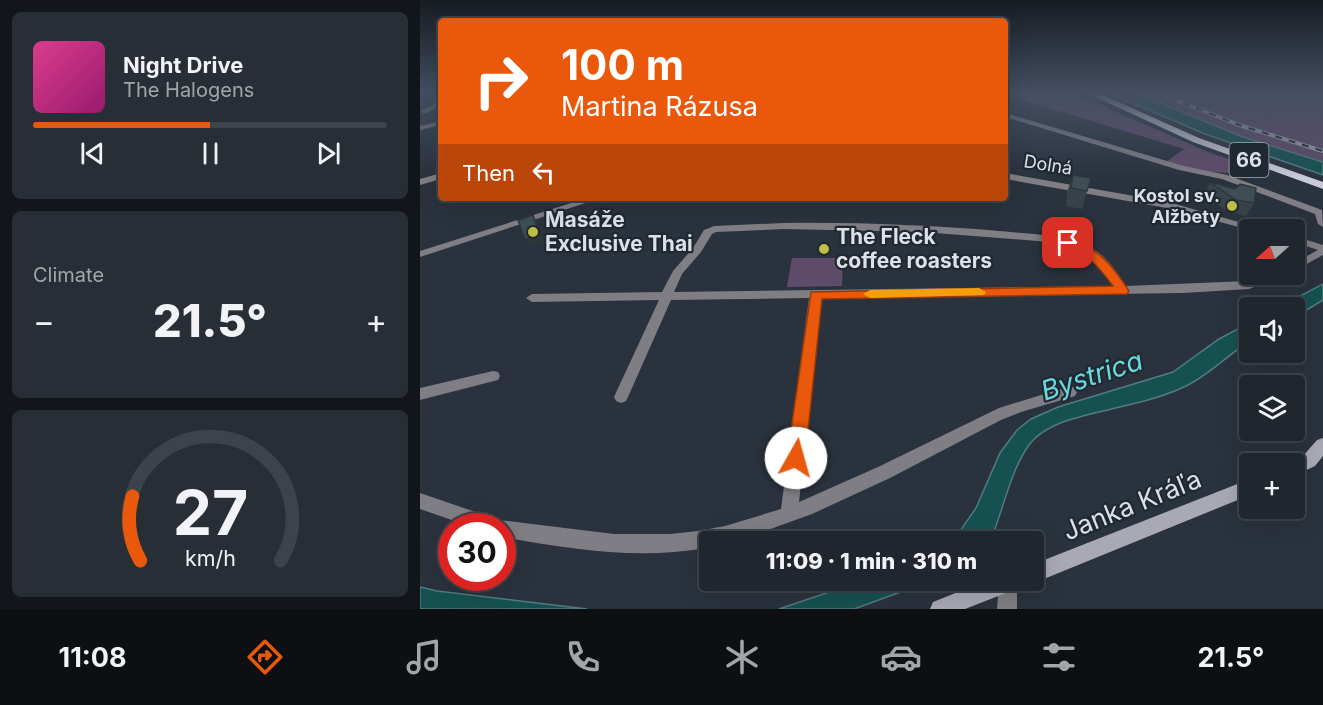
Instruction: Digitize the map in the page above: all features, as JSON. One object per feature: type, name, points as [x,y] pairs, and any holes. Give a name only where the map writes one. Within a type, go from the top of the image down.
[{"type":"main road","name":"66","points":[[1156,121],[1215,147],[1323,186]]},
{"type":"street","points":[[1026,121],[1147,158],[1224,177],[1315,210],[1321,214],[1323,224]]},
{"type":"street","points":[[420,128],[438,124]]},
{"type":"street","points":[[420,182],[438,177]]},
{"type":"street","name":"Dolná","points":[[1008,178],[1168,205],[1239,224]]},
{"type":"street","points":[[420,254],[587,201]]},
{"type":"street","points":[[621,397],[677,273],[697,250],[708,232],[734,228],[911,227],[1068,243],[1085,249],[1099,258],[1123,291]]},
{"type":"street","points":[[1305,243],[1323,250]]},
{"type":"street","points":[[1305,261],[1323,250]]},
{"type":"street","points":[[532,298],[1123,291],[1249,285]]},
{"type":"street","points":[[789,513],[815,295]]},
{"type":"street","points":[[420,394],[493,376]]},
{"type":"street","points":[[516,530],[559,538],[637,544],[723,536],[789,513],[860,484],[1006,411],[1070,392]]},
{"type":"street","points":[[1305,463],[1323,446]]},
{"type":"street","name":"Janka Kráľa","points":[[1044,569],[1239,491]]},
{"type":"street","points":[[420,501],[455,513]]},
{"type":"street","points":[[940,609],[987,591]]},
{"type":"street","points":[[1007,609],[1010,591]]},
{"type":"shaded area","points":[[1093,121],[1138,121],[1208,152],[1247,165],[1228,173],[1195,171],[1166,162],[1184,149]]},
{"type":"shaded area","points":[[1176,121],[1205,121],[1243,137],[1323,162],[1323,175]]},
{"type":"shaded area","points":[[1205,121],[1228,121],[1323,152],[1323,162],[1243,137]]},
{"type":"shaded area","points":[[1236,121],[1323,121],[1323,150]]},
{"type":"shaded area","points":[[792,258],[843,258],[842,286],[787,287]]},
{"type":"shaded area","points":[[1323,284],[1323,300],[1305,311],[1305,297],[1298,297]]},
{"type":"shaded area","points":[[1239,328],[1239,349],[1186,386],[1156,398],[1063,422],[1040,434],[1029,445],[1017,466],[994,531],[960,531],[976,508],[1000,453],[1017,430],[1031,419],[1058,407],[1173,372],[1219,339]]},
{"type":"shaded area","points":[[420,587],[437,591],[587,609],[420,609]]},
{"type":"shaded area","points":[[832,591],[904,591],[854,609],[779,609]]},
{"type":"building","points":[[1073,175],[1091,178],[1087,191],[1071,188]]},
{"type":"building","points":[[1210,182],[1235,189],[1240,184],[1256,188],[1254,203],[1236,200]]},
{"type":"building","name":"Masáže Exclusive Thai","points":[[533,215],[540,235],[525,239],[518,220]]},
{"type":"railway","points":[[1230,121],[1323,151]]},
{"type":"slow traffic","points":[[870,294],[979,292]]},
{"type":"place","name":"Kostol sv. Alžbety","points":[[1232,206]]},
{"type":"place","name":"Masáže Exclusive Thai","points":[[533,232]]},
{"type":"place","name":"The Fleck coffee roasters","points":[[824,249]]},
{"type":"route","points":[[796,458],[815,295],[1123,291],[1099,258],[1085,249],[1068,243]]},
{"type":"water label","name":"Bystrica","points":[[1092,376]]}]
